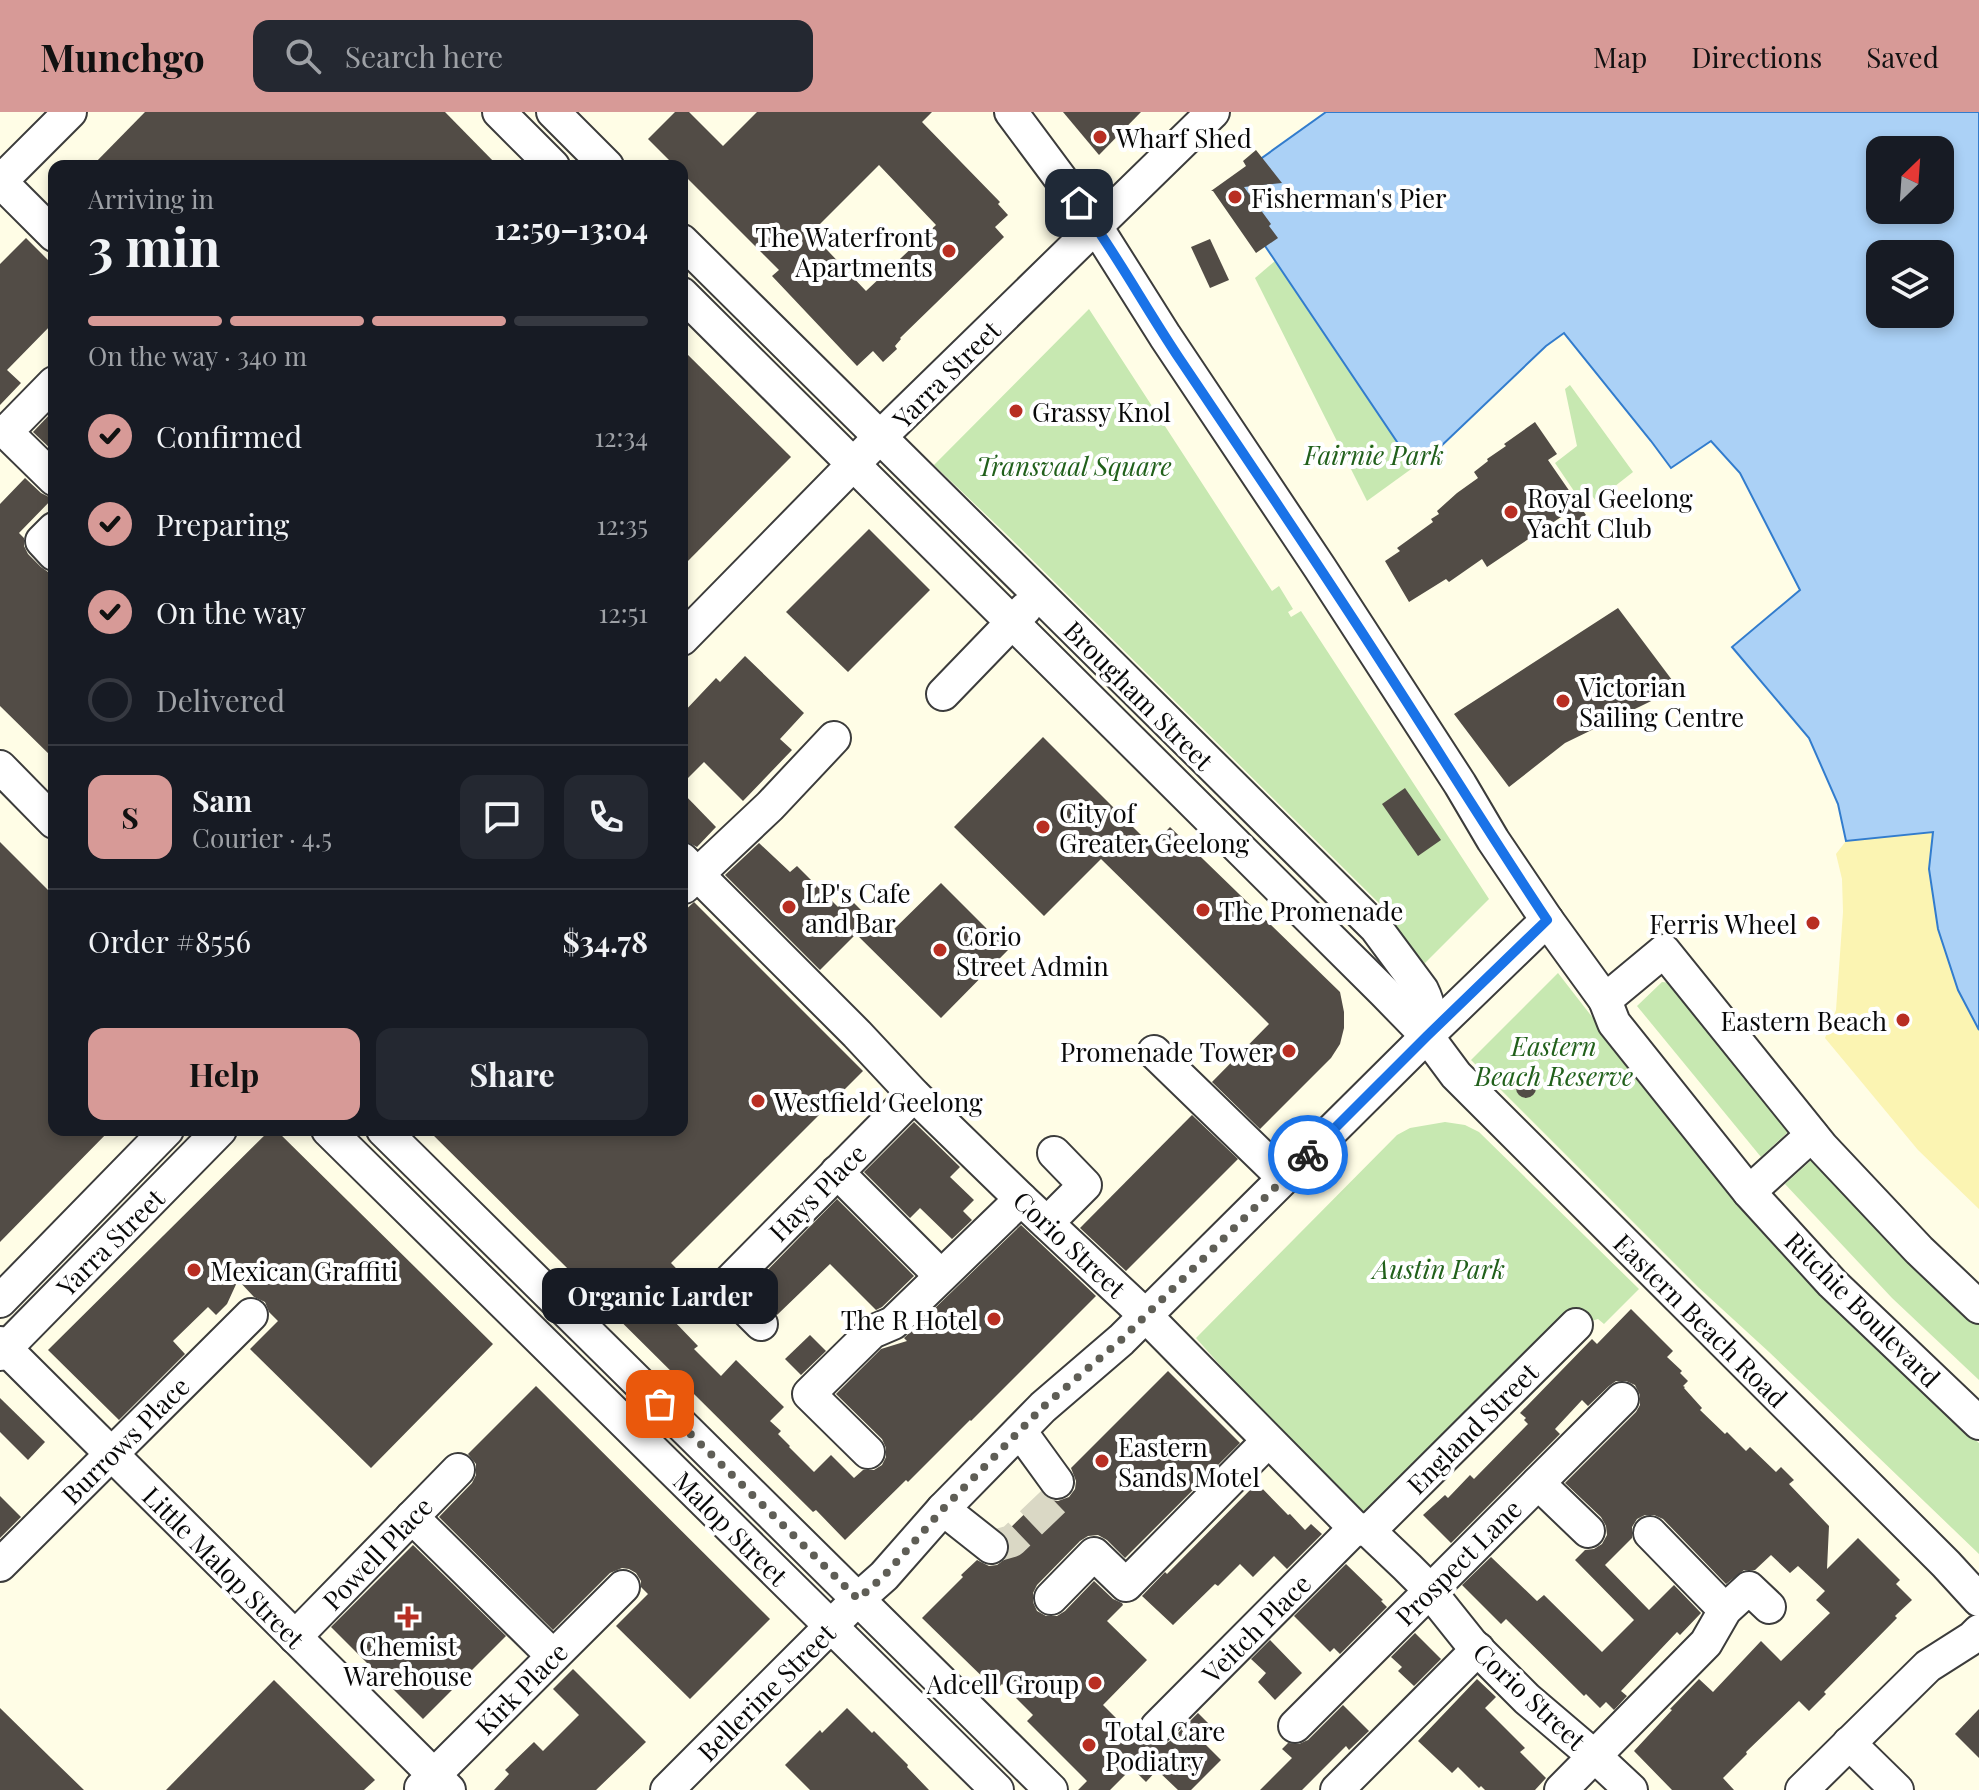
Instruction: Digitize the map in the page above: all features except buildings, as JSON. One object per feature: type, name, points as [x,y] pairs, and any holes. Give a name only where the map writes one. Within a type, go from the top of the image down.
[{"type":"street","points":[[48,229],[0,182],[70,112]]},
{"type":"street","points":[[499,112],[547,160]]},
{"type":"street","points":[[553,112],[601,160]]},
{"type":"street","points":[[1011,112],[1095,225],[1547,920]]},
{"type":"street","name":"Yarra Street","points":[[688,633],[880,437],[1213,112]]},
{"type":"street","name":"Brougham Street","points":[[688,247],[1379,933],[1422,990],[1430,1015],[1427,1036]]},
{"type":"street","name":"Brougham Street","points":[[688,300],[1427,1036]]},
{"type":"street","points":[[48,389],[6,432],[48,473]]},
{"type":"street","points":[[943,694],[1039,595]]},
{"type":"street","points":[[688,873],[770,806],[834,738]]},
{"type":"street","points":[[0,767],[48,816]]},
{"type":"street","points":[[1201,809],[1227,783]]},
{"type":"street","name":"Corio Street","points":[[688,875],[846,1023],[914,1095],[1146,1316],[1268,1441],[1362,1530],[1407,1567],[1478,1649],[1527,1699],[1631,1790]]},
{"type":"street","name":"Ritchie Boulevard","points":[[1547,920],[1605,1000],[1614,1023],[1749,1192],[1832,1283],[1979,1423]]},
{"type":"street","name":"Bellerine Street","points":[[667,1790],[884,1576],[943,1509],[1043,1407],[1146,1316],[1547,920]]},
{"type":"street","points":[[1605,1000],[1664,951],[1812,1135],[1919,1250],[1979,1307]]},
{"type":"street","name":"Eastern Beach Road","points":[[1427,1036],[1456,1075],[1978,1599]]},
{"type":"street","points":[[1154,1052],[1284,1178]]},
{"type":"street","name":"Hays Place","points":[[761,1324],[724,1287],[914,1095]]},
{"type":"street","points":[[1749,1192],[1812,1135]]},
{"type":"street","name":"Yarra Street","points":[[0,1301],[161,1136]]},
{"type":"street","name":"Yarra Street","points":[[2,1349],[214,1136]]},
{"type":"street","name":"Malop Street","points":[[334,1136],[997,1790]]},
{"type":"street","name":"Malop Street","points":[[389,1136],[1051,1790]]},
{"type":"street","points":[[1047,1223],[1085,1185],[1054,1153]]},
{"type":"street","points":[[837,1172],[941,1276]]},
{"type":"street","points":[[414,1215],[442,1188]]},
{"type":"street","points":[[868,1452],[809,1394],[872,1332],[893,1323],[1021,1199]]},
{"type":"street","name":"Burrows Place","points":[[0,1565],[251,1315]]},
{"type":"street","name":"England Street","points":[[1362,1530],[1576,1325]]},
{"type":"street","name":"Little Malop Street","points":[[2,1349],[295,1637],[434,1785]]},
{"type":"street","name":"Prospect Lane","points":[[1295,1726],[1622,1399]]},
{"type":"street","points":[[1020,1431],[1057,1482]]},
{"type":"street","points":[[1051,1598],[1094,1554],[1126,1585],[1268,1441]]},
{"type":"street","name":"Powell Place","points":[[295,1637],[458,1470]]},
{"type":"street","points":[[1538,1483],[1588,1531]]},
{"type":"street","points":[[943,1509],[991,1547]]},
{"type":"street","points":[[412,1517],[553,1656]]},
{"type":"street","name":"Veitch Place","points":[[1157,1727],[1362,1530]]},
{"type":"street","points":[[1650,1533],[1725,1610]]},
{"type":"street","name":"Kirk Place","points":[[434,1785],[553,1656],[623,1587]]},
{"type":"street","points":[[1561,1790],[1706,1643],[1725,1610],[1749,1588],[1769,1607]]},
{"type":"street","points":[[1928,1666],[1955,1622],[1978,1599]]},
{"type":"street","points":[[1802,1790],[1928,1666],[1979,1631]]},
{"type":"street","points":[[1337,1790],[1478,1649]]},
{"type":"street","points":[[1849,1743],[1897,1790]]},
{"type":"green space","name":"Fairnie Park","points":[[1275,261],[1414,467],[1367,501],[1255,278]]},
{"type":"green space","name":"Transvaal Square","points":[[1089,309],[1272,591],[1279,586],[1293,609],[1288,612],[1291,617],[1301,611],[1489,899],[1422,966],[1381,923],[1389,913],[934,465]]},
{"type":"green space","points":[[1570,385],[1633,472],[1596,501],[1586,488],[1576,494],[1555,463],[1577,446],[1565,389]]},
{"type":"green space","name":"Eastern Beach Reserve","points":[[1558,973],[1679,1129],[1781,1246],[1951,1419],[1979,1443],[1979,1554],[1698,1287],[1471,1060]]},
{"type":"green space","points":[[1662,982],[1672,983],[1791,1129],[1761,1157],[1637,1006]]},
{"type":"green space","name":"Austin Park","points":[[1445,1122],[1465,1125],[1479,1132],[1639,1289],[1604,1324],[1598,1319],[1588,1322],[1366,1514],[1361,1515],[1266,1417],[1196,1338],[1397,1135],[1410,1128]]},
{"type":"green space","points":[[1816,1156],[1979,1322],[1979,1380],[1892,1298],[1785,1184]]},
{"type":"sand","name":"Eastern Beach","points":[[1933,831],[1929,869],[1938,929],[1958,990],[1979,1030],[1979,1209],[1918,1150],[1825,1038],[1836,1010],[1843,912],[1842,879],[1836,854],[1846,841]]},
{"type":"water","points":[[1326,112],[1979,112],[1979,1030],[1958,990],[1938,929],[1929,869],[1933,832],[1846,841],[1838,804],[1809,738],[1732,647],[1800,590],[1740,473],[1711,441],[1671,468],[1564,333],[1546,346],[1437,450],[1414,467],[1224,185]]},
{"type":"tunnel","points":[[991,1547],[1012,1541],[1058,1497],[1057,1482]]},
{"type":"way so far","points":[[660,1404],[858,1599],[884,1576],[943,1509],[1043,1407],[1121,1340],[1308,1155]]},
{"type":"place","name":"Wharf Shed","points":[[1100,137]]},
{"type":"place","name":"Fisherman's Pier","points":[[1235,197]]},
{"type":"place","name":"The Waterfront Apartments","points":[[949,251]]},
{"type":"place","name":"Grassy Knol","points":[[1016,411]]},
{"type":"place","name":"Royal Geelong Yacht Club","points":[[1511,512]]},
{"type":"place","name":"Victorian Sailing Centre","points":[[1563,701]]},
{"type":"place","name":"City of Greater Geelong","points":[[1043,827]]},
{"type":"place","name":"LP's Cafe and Bar","points":[[789,907]]},
{"type":"place","name":"The Promenade","points":[[1203,910]]},
{"type":"place","name":"Ferris Wheel","points":[[1813,923]]},
{"type":"place","name":"Corio Street Admin","points":[[940,950]]},
{"type":"place","name":"Eastern Beach","points":[[1903,1020]]},
{"type":"place","name":"Promenade Tower","points":[[1289,1051]]},
{"type":"place","name":"Westfield Geelong","points":[[758,1101]]},
{"type":"place","name":"Mexican Graffiti","points":[[194,1270]]},
{"type":"place","name":"The R Hotel","points":[[994,1319]]},
{"type":"place","name":"Organic Larder","points":[[660,1404]]},
{"type":"place","name":"Eastern Sands Motel","points":[[1102,1461]]},
{"type":"place","name":"Chemist Warehouse","points":[[408,1617]]},
{"type":"place","name":"Adcell Group","points":[[1095,1683]]},
{"type":"place","name":"Total Care Podiatry","points":[[1089,1745]]},
{"type":"route","points":[[1079,203],[1547,920],[1308,1155]]}]
